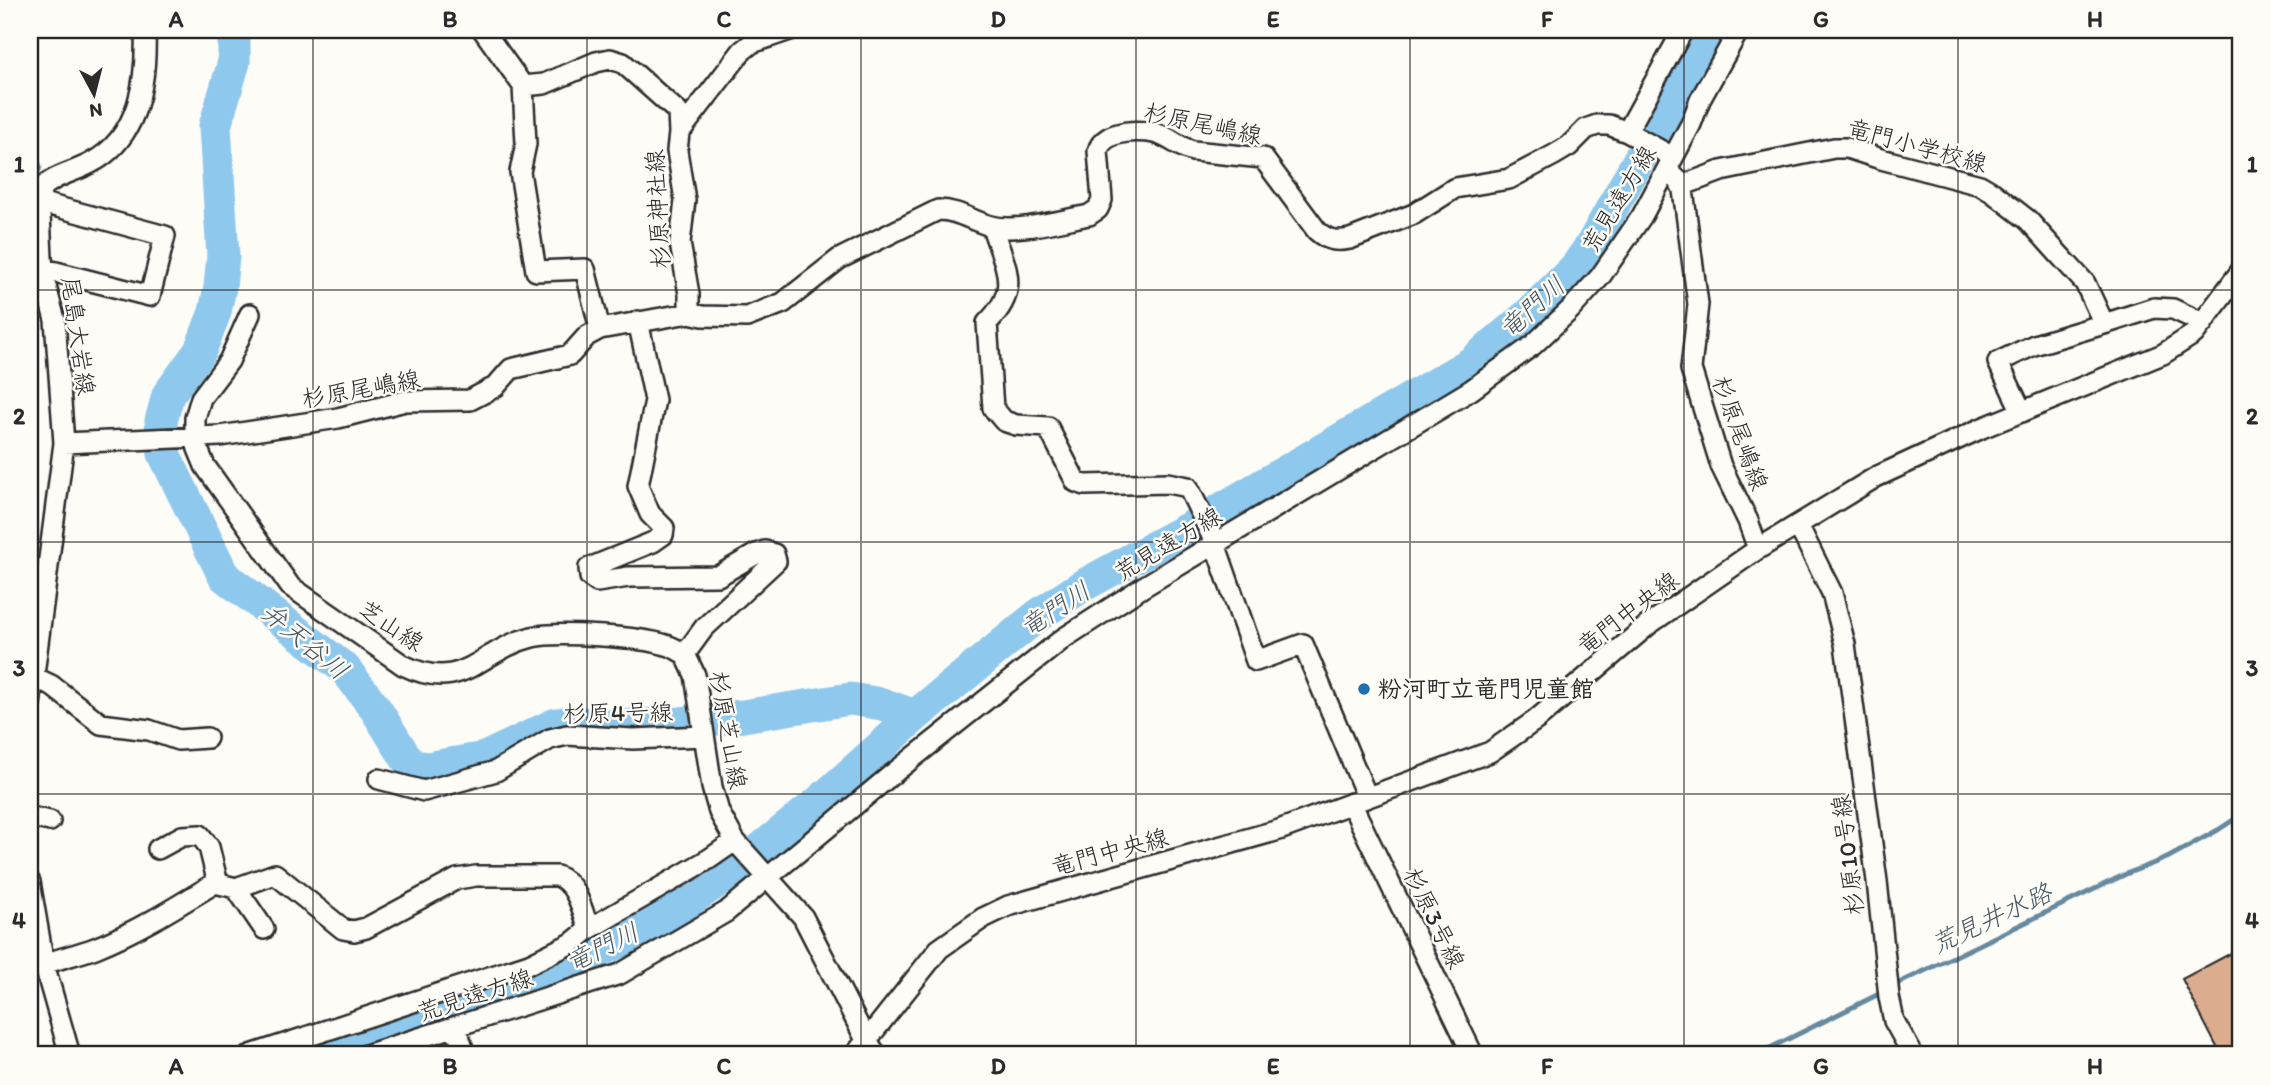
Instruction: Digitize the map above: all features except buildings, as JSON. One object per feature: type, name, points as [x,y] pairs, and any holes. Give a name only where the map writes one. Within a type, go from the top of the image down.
[{"type":"street","points":[[44,269],[150,296],[165,236],[36,192],[48,181],[91,163],[115,146],[130,122],[142,93],[146,66],[145,30]]},
{"type":"street","points":[[483,30],[523,86],[526,144],[520,172],[536,271],[585,269],[600,329]]},
{"type":"street","name":"杉原神社線","points":[[689,313],[689,294],[680,243],[685,201],[677,151],[679,133],[742,51],[752,43],[790,30]]},
{"type":"street","points":[[1628,133],[1683,30]]},
{"type":"street","name":"荒見遠方線","points":[[366,1055],[620,974],[726,912],[764,873],[813,842],[965,715],[1064,638],[1214,541],[1471,390],[1533,345],[1600,277],[1643,216],[1669,160],[1691,124],[1700,100],[1739,30]]},
{"type":"street","points":[[523,86],[544,84],[596,62],[610,59],[623,63],[678,112],[679,133]]},
{"type":"street","name":"杉原尾嶋線","points":[[64,443],[220,436],[338,418],[405,401],[470,400],[495,387],[511,369],[570,355],[587,336],[600,329],[689,313],[747,317],[783,303],[839,259],[938,210],[952,210],[992,227],[1013,228],[1089,215],[1098,208],[1102,200],[1099,144],[1108,137],[1120,134],[1161,135],[1183,149],[1263,158],[1317,231],[1326,239],[1339,241],[1414,214],[1455,188],[1509,179],[1562,151],[1586,129],[1609,125],[1628,133],[1669,160],[1681,186],[1698,304],[1692,369],[1721,466],[1748,521],[1758,549]]},
{"type":"street","name":"竜門小学校線","points":[[1681,186],[1721,171],[1834,148],[1847,148],[1980,185],[2028,220],[2062,257],[2085,284],[2104,324]]},
{"type":"street","name":"尾島大岩線","points":[[30,705],[64,443],[55,320],[44,269],[36,192]]},
{"type":"street","points":[[992,227],[1009,287],[999,311],[987,323],[993,408],[1003,421],[1048,428],[1076,482],[1085,485],[1168,483],[1188,487],[1214,541]]},
{"type":"street","points":[[1798,525],[1875,477],[2022,412],[2163,355],[2194,334],[2241,271]]},
{"type":"street","points":[[2022,412],[1998,362],[2034,345],[2154,308],[2173,309],[2203,323]]},
{"type":"street","points":[[178,437],[195,418],[201,398],[229,361],[250,314]]},
{"type":"street","name":"杉原芝山線","points":[[638,321],[655,400],[638,486],[650,514],[664,528],[663,535],[653,542],[589,568],[590,577],[597,582],[629,577],[718,576],[765,551],[774,554],[776,561],[704,628],[685,654],[695,675],[712,787],[719,813],[736,842],[803,917],[866,1050]]},
{"type":"street","name":"芝山線","points":[[178,437],[198,449],[205,466],[290,586],[403,665],[419,673],[438,676],[456,674],[472,668],[506,647],[531,638],[556,634],[666,645],[685,654]]},
{"type":"street","name":"竜門中央線","points":[[866,1050],[896,1005],[939,950],[984,918],[1008,906],[1247,840],[1490,752],[1514,737],[1648,625],[1758,549],[1798,525]]},
{"type":"street","name":"杉原10号線","points":[[1798,525],[1832,593],[1845,644],[1877,881],[1888,990],[1894,1021],[1913,1055]]},
{"type":"street","name":"杉原3号線","points":[[1214,541],[1256,661],[1303,644],[1359,800],[1474,1055]]},
{"type":"street","points":[[33,670],[101,724],[149,730],[178,740],[207,738]]},
{"type":"street","name":"杉原4号線","points":[[379,779],[424,791],[496,771],[550,739],[567,735],[620,739],[703,734]]},
{"type":"street","points":[[30,817],[50,821]]},
{"type":"street","points":[[158,849],[183,836],[200,835],[209,847],[227,886],[264,929]]},
{"type":"street","points":[[251,1055],[529,964],[572,943],[589,929],[736,842]]},
{"type":"street","points":[[44,964],[94,948],[156,920],[215,883],[227,886],[275,874],[343,929],[354,931],[366,928],[457,879],[557,876],[567,879],[574,889],[589,929]]},
{"type":"street","points":[[30,882],[34,940],[44,964],[70,1055]]},
{"type":"street","points":[[456,1026],[465,1055]]},
{"type":"waterway","name":"弁天谷川","points":[[232,30],[234,62],[215,126],[223,256],[220,287],[215,312],[200,351],[168,395],[161,421],[164,454],[224,576],[345,669],[375,708],[408,761],[427,768],[485,758],[556,724],[572,722],[610,726],[681,723],[850,699],[882,704],[915,716]]},
{"type":"waterway","name":"竜門川","points":[[289,1055],[567,965],[624,940],[683,905],[737,868],[1037,616],[1082,586],[1189,528],[1471,363],[1529,314],[1576,267],[1592,244],[1711,30]]},
{"type":"waterway","points":[[30,142],[40,167],[33,183]]},
{"type":"waterway","name":"荒見井水路","points":[[1893,986],[2126,874],[2167,858],[2241,815]]},
{"type":"waterway","name":"荒見井水路","points":[[1756,1055],[1885,991]]},
{"type":"place","name":"粉河町立竜門児童館","points":[[1364,689]]}]
